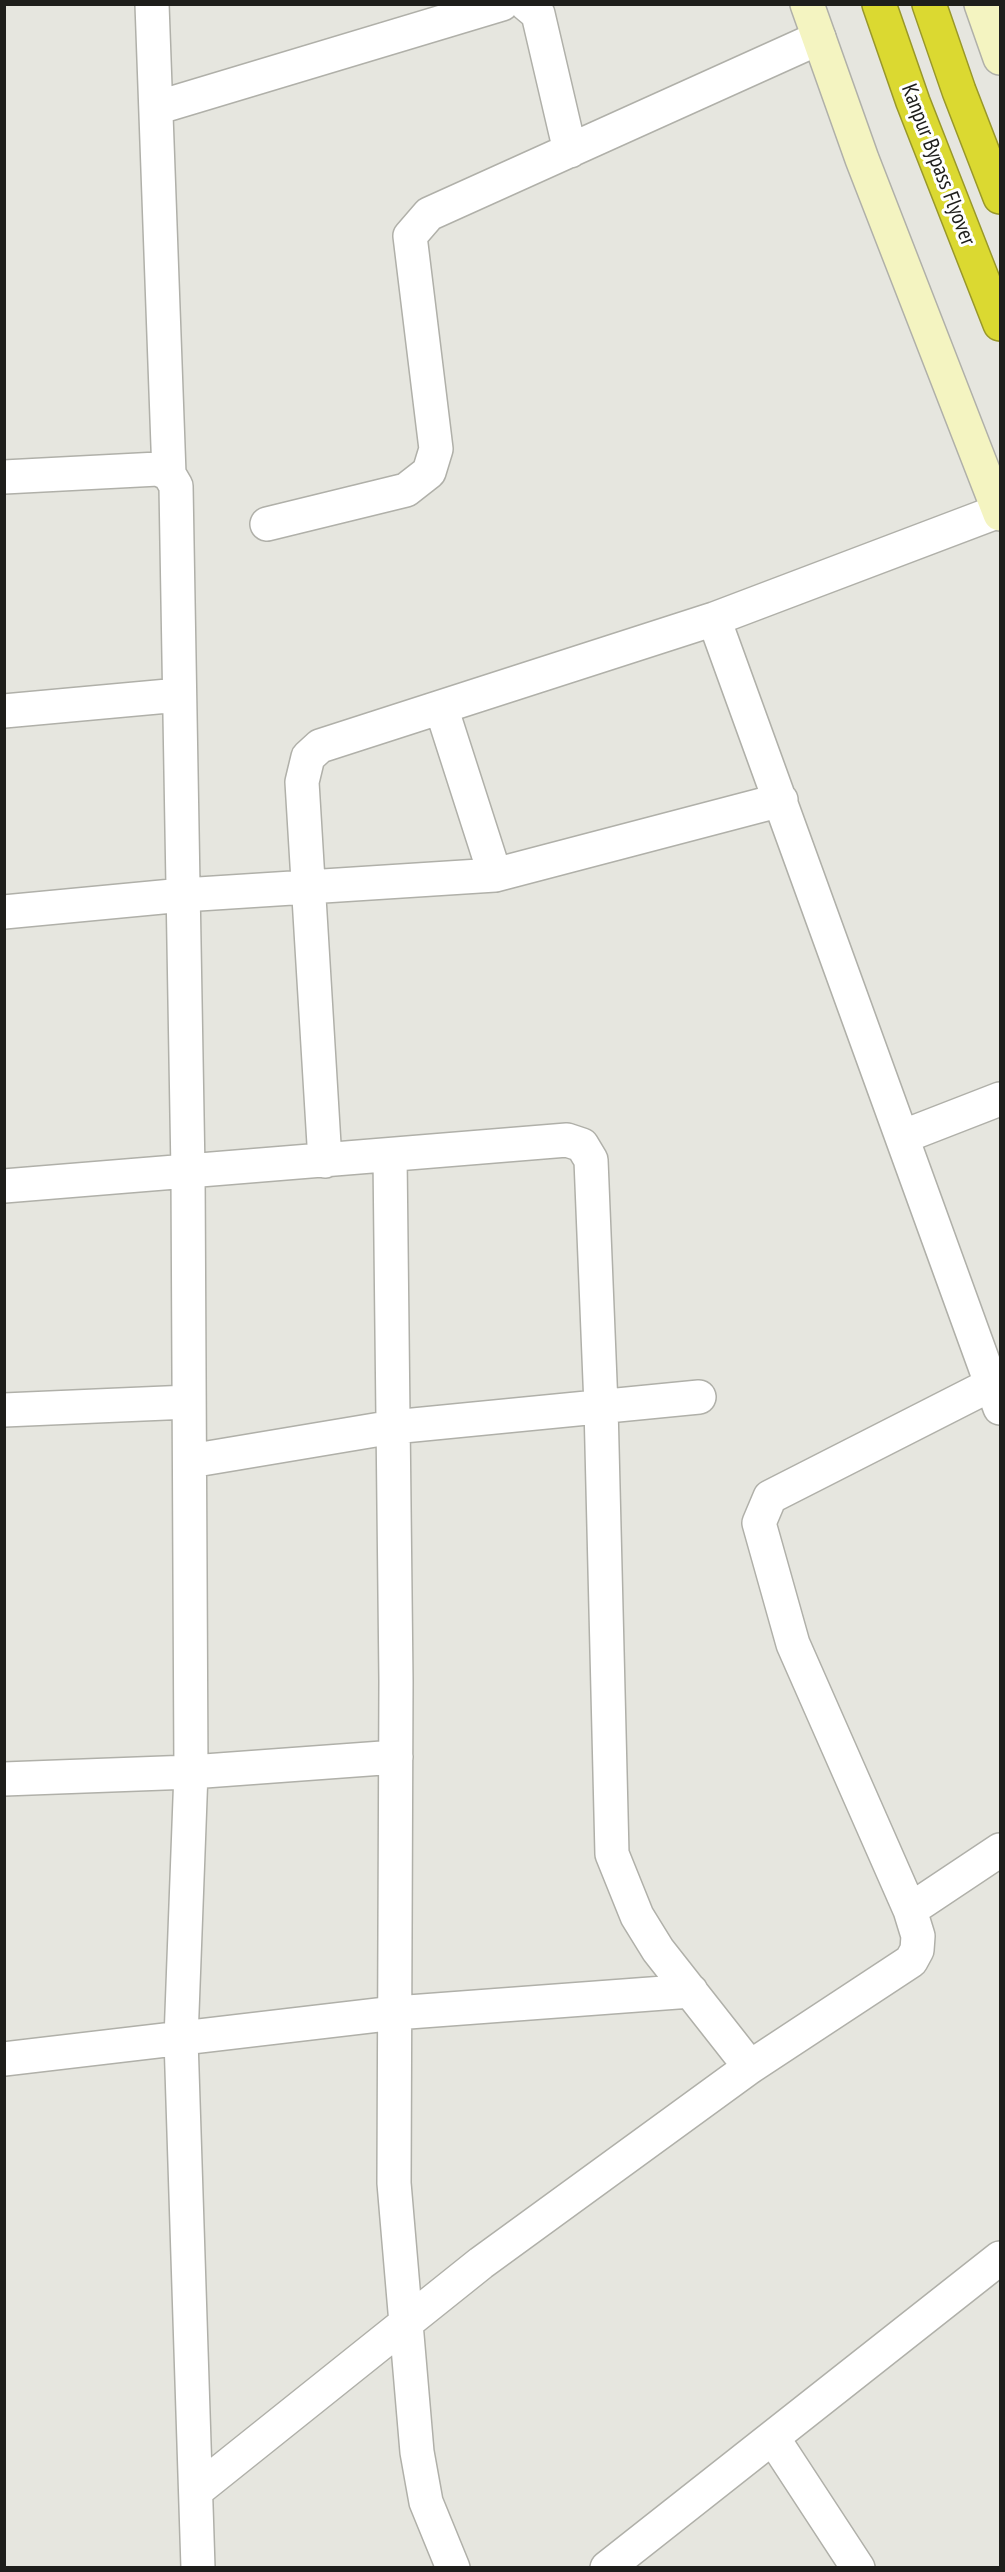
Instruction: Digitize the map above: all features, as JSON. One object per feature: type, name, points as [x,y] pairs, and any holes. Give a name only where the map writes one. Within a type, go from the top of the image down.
[{"type":"highway","name":"Kanpur Bypass Flyover","points":[[879,4],[913,102],[1000,324]]},
{"type":"highway","name":"Kanpur Bypass Flyover","points":[[929,4],[959,91],[1000,197]]},
{"type":"main road","points":[[807,4],[862,159],[1000,513]]},
{"type":"main road","points":[[981,4],[1000,58]]},
{"type":"street","points":[[152,4],[169,474],[176,486],[188,1172],[190,1461],[191,1772],[182,2039],[198,2568]]},
{"type":"street","points":[[156,108],[502,4]]},
{"type":"street","points":[[526,4],[538,14],[570,151]]},
{"type":"street","points":[[267,524],[406,490],[429,472],[436,449],[410,236],[429,214],[819,38]]},
{"type":"street","points":[[4,477],[158,469],[169,474]]},
{"type":"street","points":[[325,1161],[302,782],[308,757],[320,746],[714,619],[1000,513]]},
{"type":"street","points":[[196,2491],[481,2263],[750,2067],[911,1960],[917,1950],[918,1936],[910,1911],[793,1644],[759,1523],[770,1497],[996,1396],[714,619]]},
{"type":"street","points":[[4,711],[179,695]]},
{"type":"street","points":[[441,707],[495,875]]},
{"type":"street","points":[[4,912],[183,895],[495,875],[781,800]]},
{"type":"street","points":[[902,1137],[1000,1099]]},
{"type":"street","points":[[4,1186],[567,1140],[582,1144],[591,1160],[601,1406],[612,1854],[637,1916],[658,1950],[750,2067]]},
{"type":"street","points":[[390,1156],[396,1757],[394,2183],[417,2451],[426,2502],[453,2568]]},
{"type":"street","points":[[190,1461],[393,1427],[699,1396]]},
{"type":"street","points":[[4,1410],[189,1402]]},
{"type":"street","points":[[4,1779],[191,1772],[396,1757]]},
{"type":"street","points":[[910,1911],[1000,1850]]},
{"type":"street","points":[[4,2059],[395,2013],[691,1991]]},
{"type":"street","points":[[608,2568],[1000,2258]]},
{"type":"street","points":[[773,2438],[858,2568]]}]
